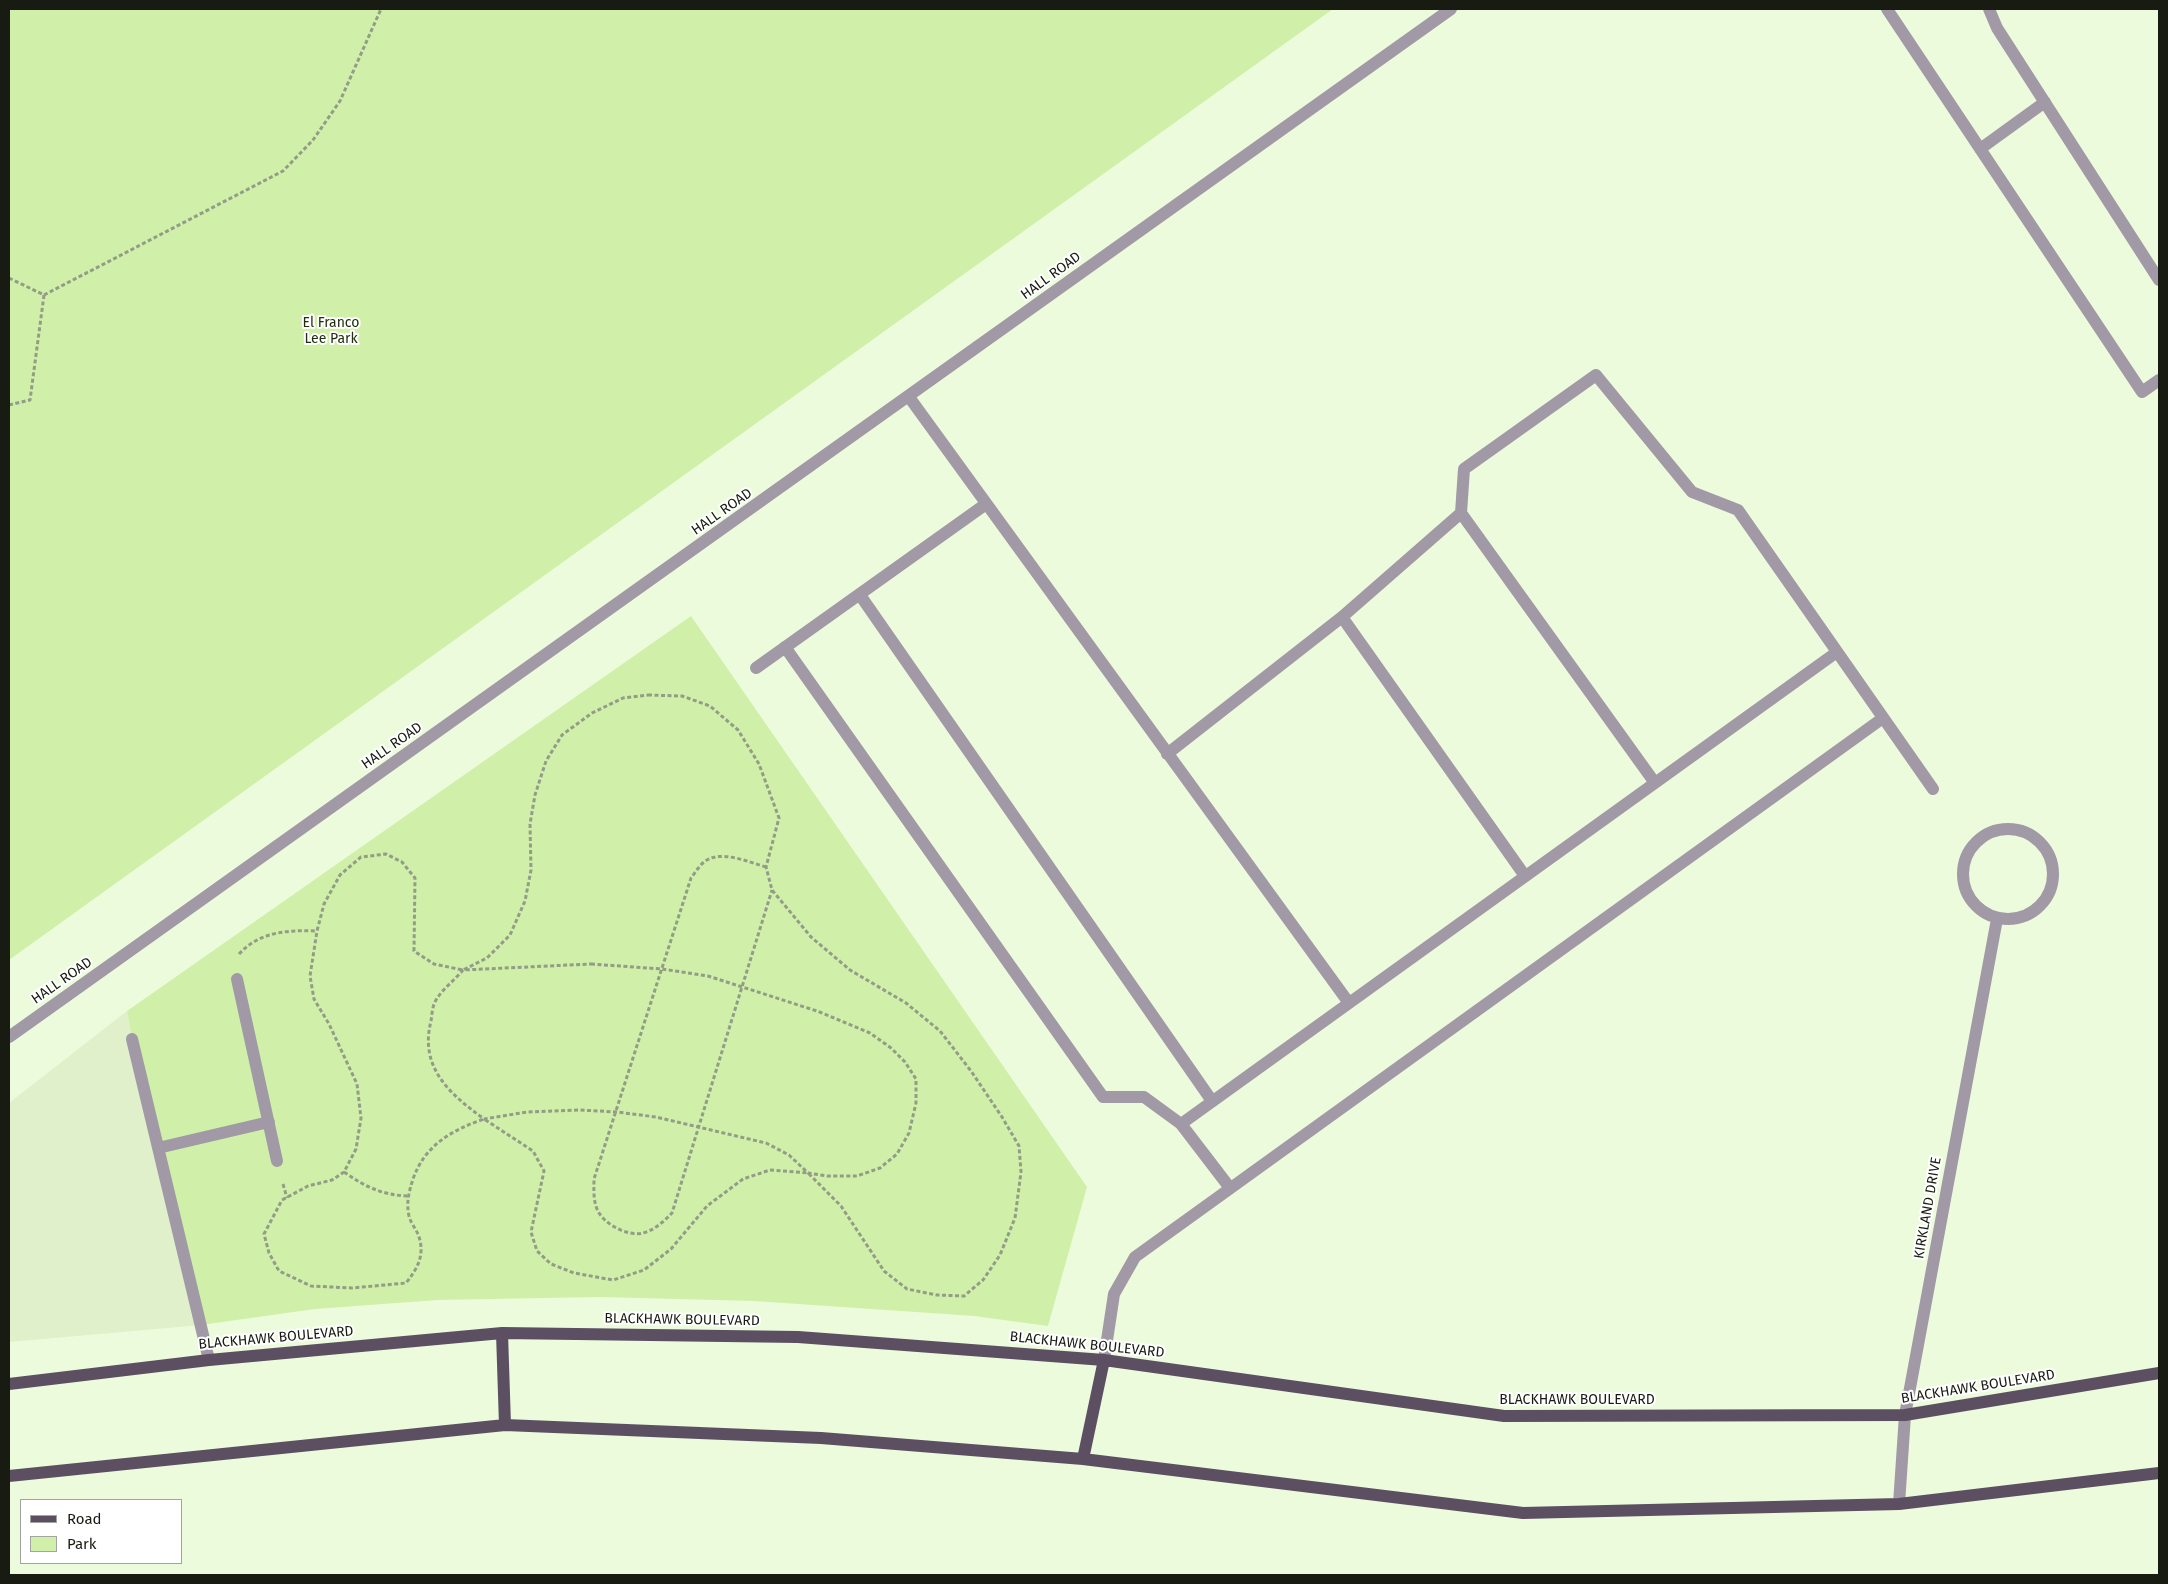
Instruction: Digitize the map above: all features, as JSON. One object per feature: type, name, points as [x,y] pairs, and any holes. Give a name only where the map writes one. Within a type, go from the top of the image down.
[{"type":"main road","name":"BLACKHAWK BOULEVARD","points":[[9,1384],[209,1360],[502,1333],[798,1337],[1104,1360],[1504,1416],[1906,1415],[2159,1372]]},
{"type":"main road","points":[[502,1333],[505,1425]]},
{"type":"main road","points":[[1083,1459],[1104,1360]]},
{"type":"main road","points":[[9,1476],[505,1425],[821,1438],[1083,1459],[1523,1513],[1899,1504],[2159,1473]]},
{"type":"street","name":"HALL ROAD","points":[[9,1037],[1451,9]]},
{"type":"street","points":[[1887,9],[2142,392],[2159,380]]},
{"type":"street","points":[[1990,9],[1997,28],[2159,280]]},
{"type":"street","points":[[1980,149],[2045,102]]},
{"type":"street","points":[[1655,783],[1461,513],[1464,469],[1596,375],[1692,492],[1738,510],[1933,790]]},
{"type":"street","points":[[909,397],[1349,1003]]},
{"type":"street","points":[[756,668],[986,504]]},
{"type":"street","points":[[1167,754],[1342,616],[1461,513]]},
{"type":"street","points":[[860,595],[1212,1100]]},
{"type":"street","points":[[1342,616],[1525,876]]},
{"type":"street","points":[[785,648],[1103,1096],[1144,1098],[1181,1124],[1230,1188]]},
{"type":"street","points":[[1181,1124],[1837,652]]},
{"type":"street","points":[[1104,1360],[1114,1294],[1135,1257],[1883,718]]},
{"type":"street","points":[[2003,829],[2019,830],[2034,836],[2052,862],[2053,877],[2049,893],[2040,906],[2028,916],[2013,920],[1996,919],[1984,914],[1966,894],[1962,880],[1963,866],[1968,854],[1976,843],[1988,833],[2003,829]]},
{"type":"street","name":"KIRKLAND DRIVE","points":[[1899,1504],[1906,1415],[1996,919]]},
{"type":"street","points":[[238,979],[277,1161]]},
{"type":"street","points":[[132,1040],[209,1360]]},
{"type":"street","points":[[158,1148],[269,1122]]},
{"type":"path","points":[[44,295],[282,171],[313,140],[340,100],[381,9]]},
{"type":"path","points":[[9,278],[44,295]]},
{"type":"path","points":[[9,405],[30,400],[44,295]]},
{"type":"path","points":[[766,867],[772,890],[811,937],[850,970],[906,1003],[940,1031],[972,1071],[1019,1146],[1021,1172],[1015,1218],[1000,1255],[982,1280],[964,1296],[937,1296],[907,1289],[884,1271],[841,1206],[808,1173],[789,1155],[766,1143],[700,1126],[617,1112],[580,1110],[527,1112],[484,1119],[459,1128],[433,1146],[418,1166],[407,1196],[410,1217],[420,1238],[419,1266],[406,1283],[352,1288],[311,1286],[279,1271],[270,1253],[264,1234],[282,1200],[308,1186],[332,1180],[344,1172],[356,1150],[361,1118],[357,1084],[329,1024],[314,999],[310,976],[317,931],[324,904],[340,875],[361,857],[386,854],[402,862],[415,878],[414,951],[434,964],[463,970],[591,964],[662,969],[708,976],[817,1011],[870,1033],[898,1055],[916,1079],[916,1103],[909,1133],[897,1154],[880,1168],[857,1176],[808,1173],[770,1170],[743,1179],[707,1206],[664,1254],[644,1270],[613,1280],[574,1273],[551,1264],[537,1251],[530,1232],[544,1170],[533,1151],[484,1119],[447,1088],[435,1072],[428,1049],[429,1028],[435,1001],[463,970],[487,958],[510,935],[525,901],[530,870],[530,824],[534,795],[546,761],[562,735],[592,713],[623,698],[648,695],[682,696],[710,706],[738,730],[759,764],[779,818],[766,867]]},
{"type":"path","points":[[766,867],[725,856],[712,857],[702,863],[692,878],[594,1178],[593,1195],[598,1211],[607,1221],[624,1231],[642,1233],[660,1224],[672,1213],[772,890]]},
{"type":"path","points":[[238,979],[234,960],[241,951],[261,938],[286,930],[317,931]]},
{"type":"path","points":[[344,1172],[363,1185],[389,1195],[407,1196]]},
{"type":"shaded area","points":[[127,1011],[132,1039],[201,1325],[9,1342],[9,1103]]},
{"type":"green space","name":"El Franco Lee Park","points":[[9,9],[1333,9],[9,960]]},
{"type":"green space","points":[[691,616],[1087,1187],[1048,1326],[974,1316],[754,1301],[600,1297],[438,1300],[315,1309],[201,1325],[132,1039],[127,1011]]}]
